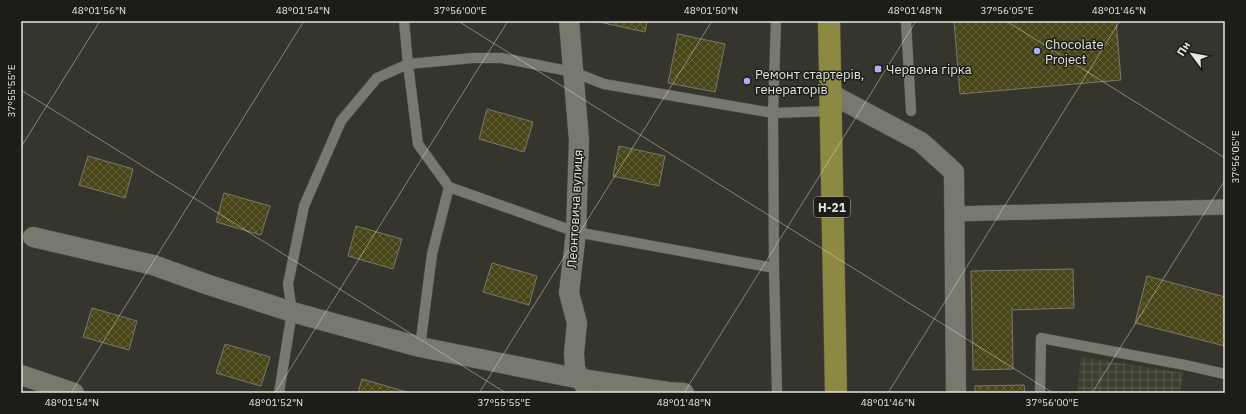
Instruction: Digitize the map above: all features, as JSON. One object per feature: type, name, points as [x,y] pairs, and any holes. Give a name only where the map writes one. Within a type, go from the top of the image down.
[{"type":"main road","name":"Н-21","points":[[829,21],[836,393]]},
{"type":"street","name":"Леонтовича вулиця","points":[[569,21],[579,140],[576,232],[569,293],[577,322],[574,353],[575,369],[584,386]]},
{"type":"street","points":[[831,103],[921,142],[954,172],[956,393]]},
{"type":"street","points":[[954,214],[1225,207]]},
{"type":"street","points":[[33,237],[153,265],[292,312],[420,347],[584,386],[684,393]]},
{"type":"street","points":[[21,375],[74,393]]},
{"type":"lane","points":[[404,21],[418,144],[449,187],[576,232],[774,268]]},
{"type":"lane","points":[[776,21],[773,113],[774,268],[777,393]]},
{"type":"lane","points":[[906,21],[911,111]]},
{"type":"lane","points":[[279,393],[292,312],[288,284],[304,206],[341,121],[376,78],[408,64],[473,58],[502,58],[573,72],[604,84],[773,113],[831,103]]},
{"type":"lane","points":[[420,347],[432,254],[449,187]]},
{"type":"lane","points":[[1040,393],[1040,338],[1225,374]]},
{"type":"shaded area","points":[[1081,357],[1184,373],[1179,393],[1077,393]]},
{"type":"building","points":[[599,21],[647,21],[645,32]]},
{"type":"building","name":"Chocolate Project","points":[[954,21],[1116,21],[1121,80],[960,94]]},
{"type":"building","points":[[678,34],[725,44],[715,92],[668,83]]},
{"type":"building","points":[[487,109],[533,122],[524,152],[479,139]]},
{"type":"building","points":[[619,146],[665,156],[659,186],[613,176]]},
{"type":"building","points":[[88,156],[133,169],[125,198],[79,185]]},
{"type":"building","points":[[224,193],[270,206],[261,235],[216,222]]},
{"type":"building","points":[[356,226],[402,239],[393,269],[348,256]]},
{"type":"building","points":[[492,263],[537,276],[529,305],[483,292]]},
{"type":"building","points":[[1073,269],[1074,308],[1012,310],[1013,369],[973,370],[971,271]]},
{"type":"building","points":[[1147,276],[1225,297],[1225,346],[1135,323]]},
{"type":"building","points":[[92,308],[137,321],[129,350],[83,337]]},
{"type":"building","points":[[225,344],[270,357],[261,386],[216,373]]},
{"type":"building","points":[[362,379],[407,392],[407,393],[358,393]]},
{"type":"building","points":[[1024,385],[1025,393],[975,393],[975,386]]},
{"type":"place","name":"Chocolate Project","points":[[1037,51]]},
{"type":"place","name":"Червона гірка","points":[[878,69]]},
{"type":"place","name":"Ремонт стартерів, генераторів","points":[[747,81]]}]
